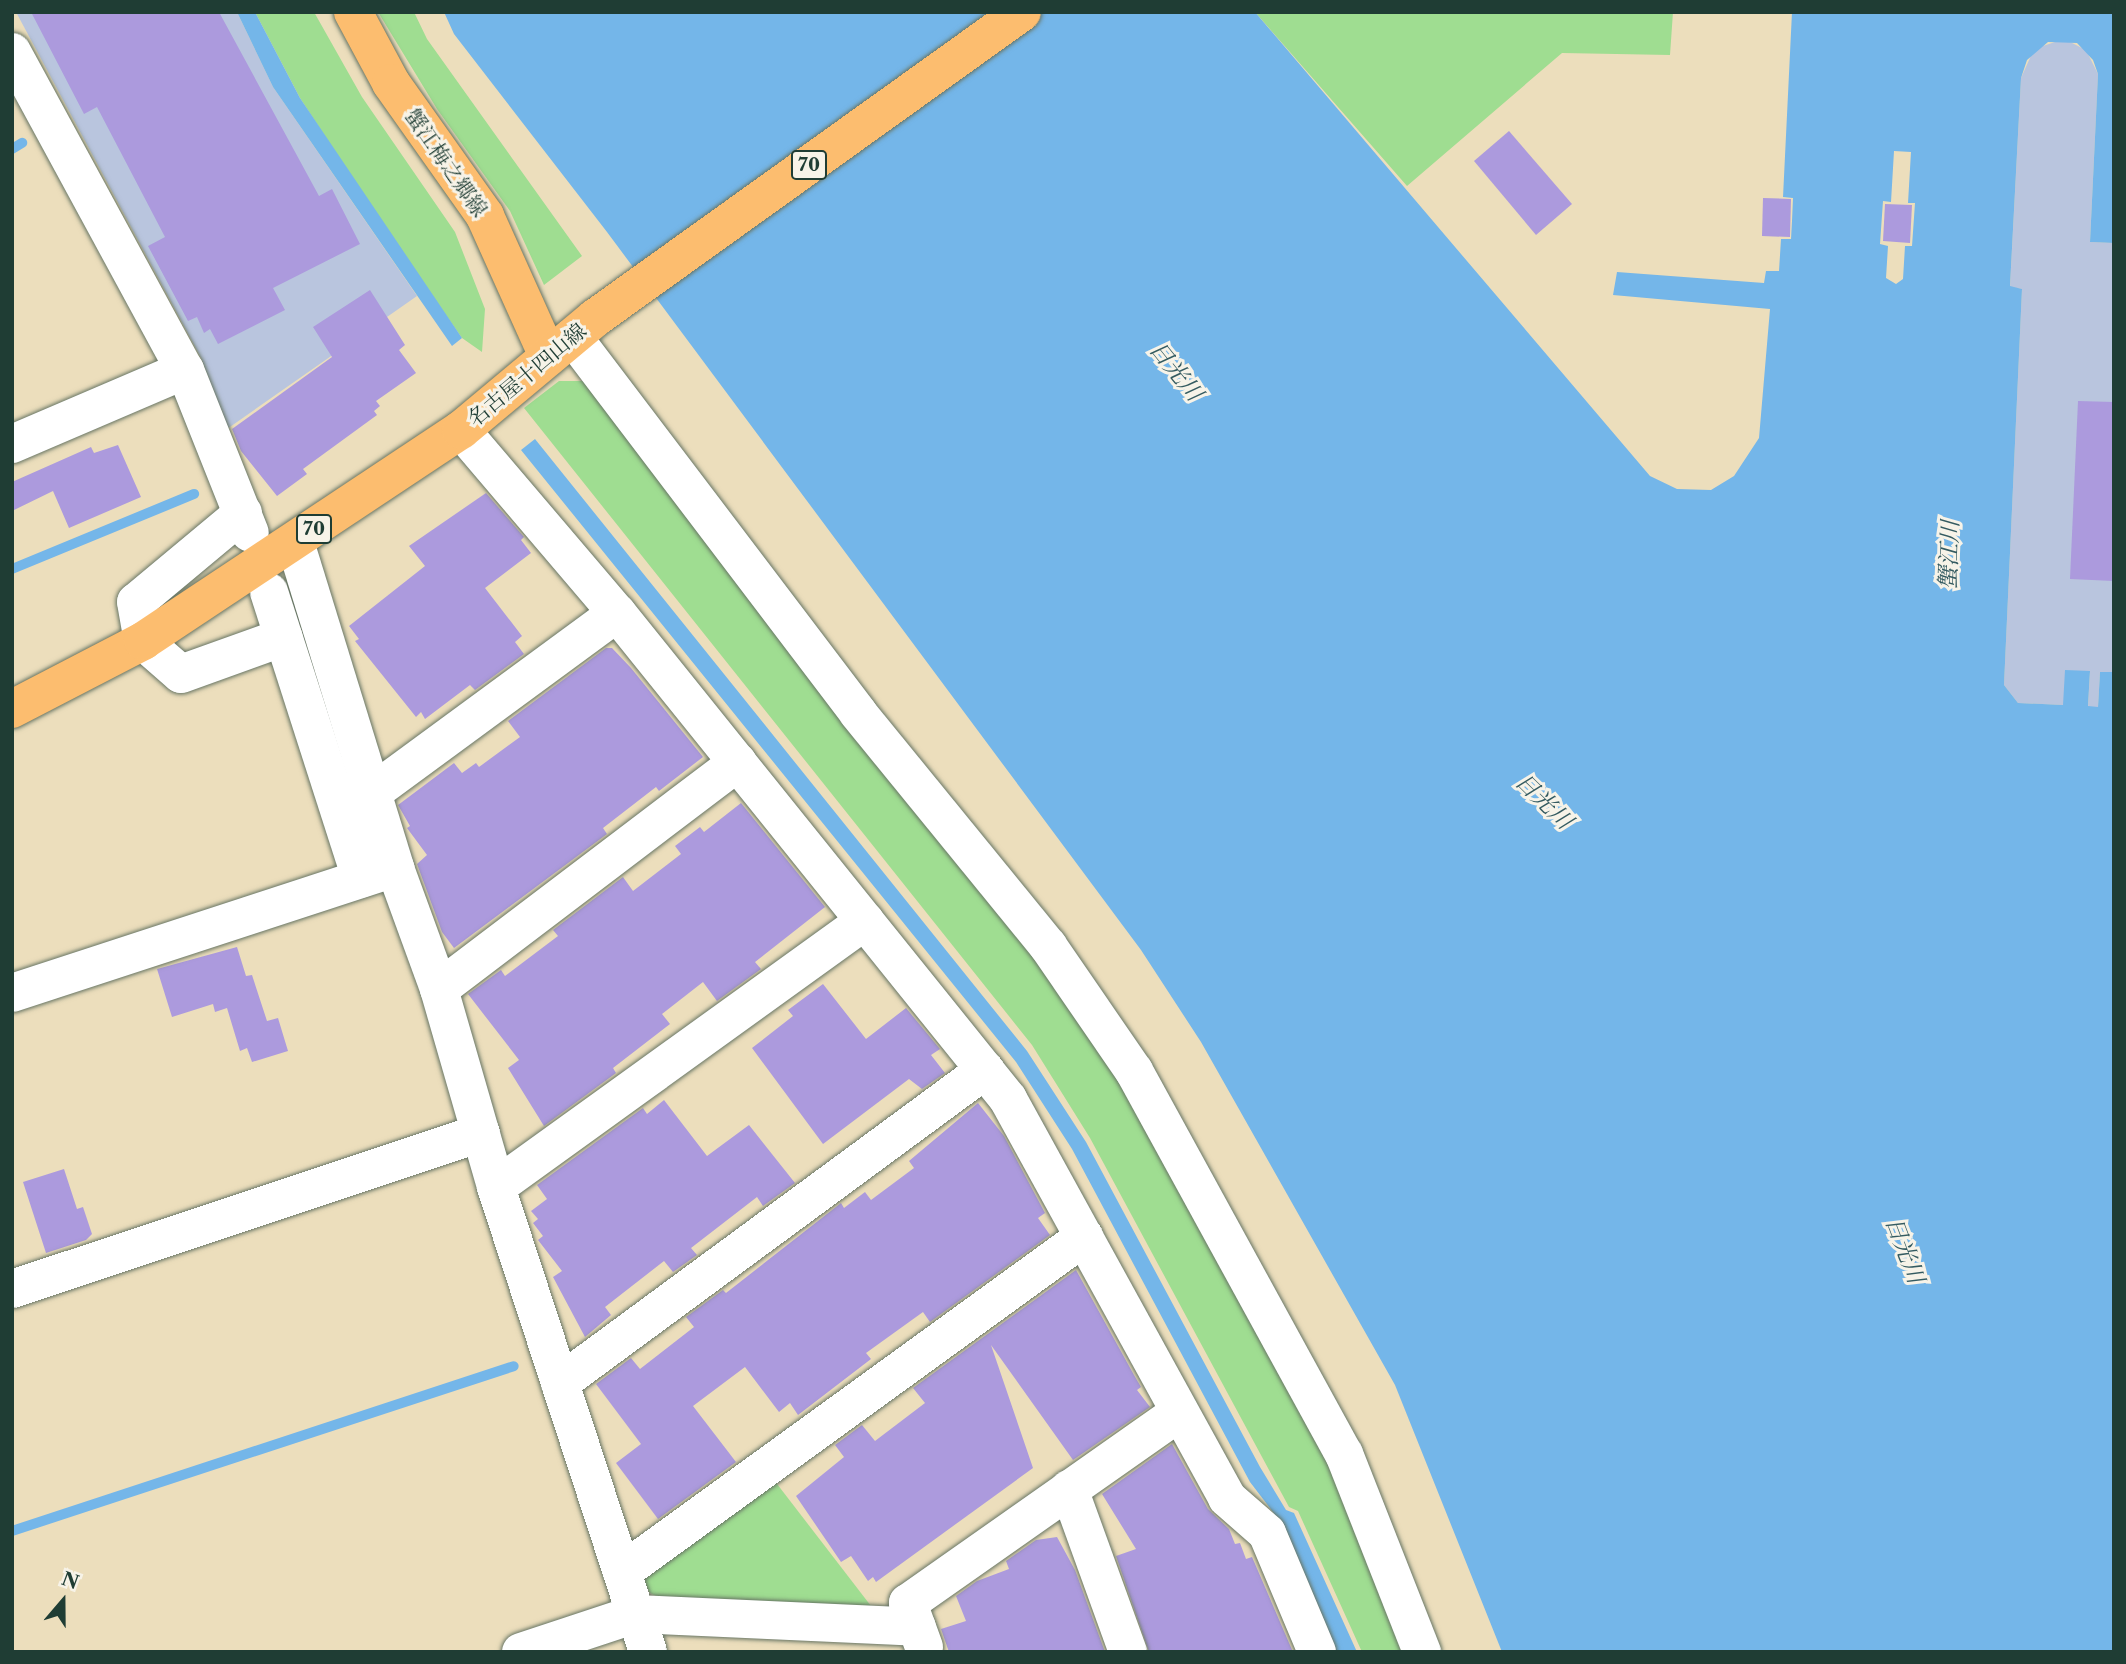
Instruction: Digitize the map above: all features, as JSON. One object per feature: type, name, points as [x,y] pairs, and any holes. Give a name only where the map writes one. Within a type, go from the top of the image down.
[{"type":"main road","name":"蟹江梅之郷線","points":[[354,12],[391,83],[572,337]]},
{"type":"main road","name":"名古屋十四山線","points":[[12,709],[143,641],[461,430],[572,337],[1023,12]]},
{"type":"street","points":[[12,52],[185,370],[246,523],[136,601],[143,641],[181,674],[284,636]]},
{"type":"street","points":[[572,337],[858,713],[1048,946],[1135,1071],[1344,1454],[1422,1652]]},
{"type":"street","points":[[12,444],[185,370]]},
{"type":"street","points":[[461,430],[617,613],[1008,1099],[1227,1498],[1267,1533],[1317,1652]]},
{"type":"street","points":[[295,542],[372,793],[378,873]]},
{"type":"street","points":[[269,592],[378,873],[439,989],[496,1187],[648,1652]]},
{"type":"street","points":[[372,793],[617,613]]},
{"type":"street","points":[[439,989],[738,762]]},
{"type":"street","points":[[12,993],[378,873]]},
{"type":"street","points":[[496,1187],[865,921]]},
{"type":"street","points":[[560,1383],[985,1070]]},
{"type":"street","points":[[12,1289],[481,1133]]},
{"type":"street","points":[[622,1572],[1084,1237]]},
{"type":"street","points":[[521,1652],[636,1614],[921,1640],[908,1603],[1180,1412]]},
{"type":"street","points":[[1069,1489],[1128,1652]]},
{"type":"shaded area","points":[[16,12],[237,12],[273,87],[417,296],[227,429],[201,358]]},
{"type":"shaded area","points":[[2064,39],[2086,50],[2098,74],[2090,242],[2114,243],[2114,672],[2100,672],[2098,707],[2088,707],[2090,672],[2063,705],[2018,703],[2004,685],[2022,289],[2010,287],[2021,78],[2034,49]]},
{"type":"green space","points":[[255,12],[314,12],[362,97],[455,232],[485,309],[482,352],[462,338],[389,234],[300,98]]},
{"type":"green space","points":[[378,12],[414,12],[427,39],[582,256],[544,285],[510,211],[437,109]]},
{"type":"green space","points":[[1255,12],[1673,12],[1670,55],[1562,53],[1407,186]]},
{"type":"green space","points":[[559,381],[585,381],[1038,950],[1132,1089],[1283,1357],[1411,1652],[1362,1652],[1298,1511],[1289,1507],[1090,1138],[1032,1045],[524,408]]},
{"type":"green space","points":[[774,1480],[871,1606],[662,1599],[650,1593],[644,1583],[647,1574]]},
{"type":"water","points":[[237,12],[255,12],[300,98],[462,338],[452,346],[273,87]]},
{"type":"water","points":[[444,12],[1255,12],[1650,476],[1677,489],[1711,490],[1734,476],[1759,438],[1770,309],[1613,295],[1617,272],[1764,283],[1766,271],[1779,271],[1781,239],[1791,239],[1792,221],[1793,198],[1783,197],[1792,12],[2114,12],[2114,243],[2090,242],[2098,74],[2093,60],[2077,43],[2048,42],[2027,60],[2021,78],[2010,286],[2022,289],[2004,685],[2018,703],[2063,705],[2065,670],[2090,671],[2088,706],[2098,707],[2100,672],[2114,672],[2114,1652],[1502,1652],[1395,1385],[1201,1042],[1141,950],[607,232],[454,34]],"holes":[[[1894,151],[1911,152],[1908,203],[1915,203],[1912,246],[1905,246],[1903,279],[1896,284],[1886,278],[1888,246],[1880,244],[1883,201],[1891,202]]]},
{"type":"water","points":[[535,439],[1027,1051],[1086,1142],[1260,1467],[1286,1510],[1294,1513],[1357,1652],[1337,1652],[1276,1516],[1250,1482],[1072,1149],[1016,1062],[521,450]]},
{"type":"building","points":[[31,12],[219,12],[319,196],[332,189],[360,244],[273,288],[285,310],[218,344],[210,329],[204,333],[197,317],[188,321],[148,246],[165,237],[97,107],[84,114]]},
{"type":"building","points":[[1509,131],[1572,204],[1536,235],[1474,161]]},
{"type":"building","points":[[1763,198],[1791,199],[1790,237],[1762,236]]},
{"type":"building","points":[[1885,204],[1912,205],[1910,243],[1883,241]]},
{"type":"building","points":[[370,290],[405,345],[399,350],[416,373],[376,401],[380,406],[374,411],[377,415],[303,469],[307,474],[277,496],[241,451],[232,429],[332,357],[313,327]]},
{"type":"building","points":[[2078,401],[2114,402],[2114,581],[2070,579]]},
{"type":"building","points":[[118,445],[141,497],[69,528],[53,491],[12,511],[12,482],[91,447],[94,453]]},
{"type":"building","points":[[486,493],[524,537],[521,540],[531,553],[485,588],[522,636],[515,642],[524,654],[475,690],[470,685],[425,719],[421,712],[416,717],[355,641],[359,639],[349,626],[425,566],[409,546]]},
{"type":"building","points":[[606,648],[612,648],[631,668],[703,757],[659,791],[656,787],[603,828],[607,834],[454,948],[442,932],[417,864],[427,855],[407,828],[410,826],[398,805],[454,763],[462,773],[476,763],[479,767],[520,737],[508,721]]},
{"type":"building","points":[[741,803],[825,907],[755,962],[761,969],[717,1001],[703,982],[662,1014],[670,1024],[613,1068],[616,1073],[544,1126],[508,1068],[519,1060],[468,994],[501,970],[505,976],[558,936],[553,930],[623,877],[633,891],[681,854],[675,846],[700,827],[704,832]]},
{"type":"building","points":[[237,947],[246,976],[252,975],[267,1021],[278,1018],[288,1051],[252,1062],[247,1048],[240,1051],[227,1008],[215,1012],[213,1004],[172,1017],[157,969]]},
{"type":"building","points":[[823,984],[866,1039],[906,1008],[940,1049],[931,1055],[945,1073],[922,1089],[909,1079],[823,1144],[752,1048],[793,1016],[788,1010]]},
{"type":"building","points":[[664,1100],[707,1156],[749,1125],[795,1183],[763,1206],[757,1197],[691,1248],[697,1255],[673,1272],[664,1261],[605,1307],[611,1315],[585,1337],[553,1277],[562,1271],[538,1240],[543,1236],[533,1223],[538,1219],[531,1211],[547,1199],[537,1185],[643,1108],[647,1114]]},
{"type":"building","points":[[978,1103],[1004,1136],[1045,1213],[1038,1218],[1050,1235],[930,1322],[923,1312],[866,1353],[871,1359],[798,1415],[790,1403],[779,1412],[745,1367],[693,1406],[736,1462],[658,1519],[616,1463],[641,1444],[596,1384],[631,1358],[640,1369],[694,1327],[686,1317],[723,1290],[726,1293],[841,1203],[844,1208],[865,1192],[871,1200],[914,1168],[909,1161]]},
{"type":"building","points":[[64,1169],[77,1209],[83,1207],[92,1234],[86,1240],[46,1253],[23,1182]]},
{"type":"building","points":[[1076,1270],[1141,1387],[1137,1390],[1150,1407],[1073,1460],[991,1345],[1033,1468],[876,1582],[873,1577],[868,1581],[851,1556],[841,1562],[796,1496],[844,1457],[835,1445],[862,1425],[875,1441],[925,1403],[913,1388]]},
{"type":"building","points":[[1172,1444],[1208,1509],[1229,1529],[1235,1544],[1240,1543],[1246,1559],[1252,1557],[1293,1652],[1149,1652],[1116,1556],[1136,1549],[1102,1494]]},
{"type":"building","points":[[1057,1537],[1075,1570],[1105,1652],[949,1652],[941,1629],[966,1621],[956,1596],[977,1581],[1009,1569],[1006,1561],[1036,1540]]},
{"type":"waterway","points":[[12,149],[22,143]]},
{"type":"waterway","points":[[12,569],[194,494]]},
{"type":"waterway","points":[[12,1531],[514,1366]]},
{"type":"water label","name":"日光川","points":[[1176,371]]},
{"type":"water label","name":"蟹江川","points":[[1949,555]]},
{"type":"water label","name":"日光川","points":[[1544,801]]},
{"type":"water label","name":"日光川","points":[[1905,1250]]}]
